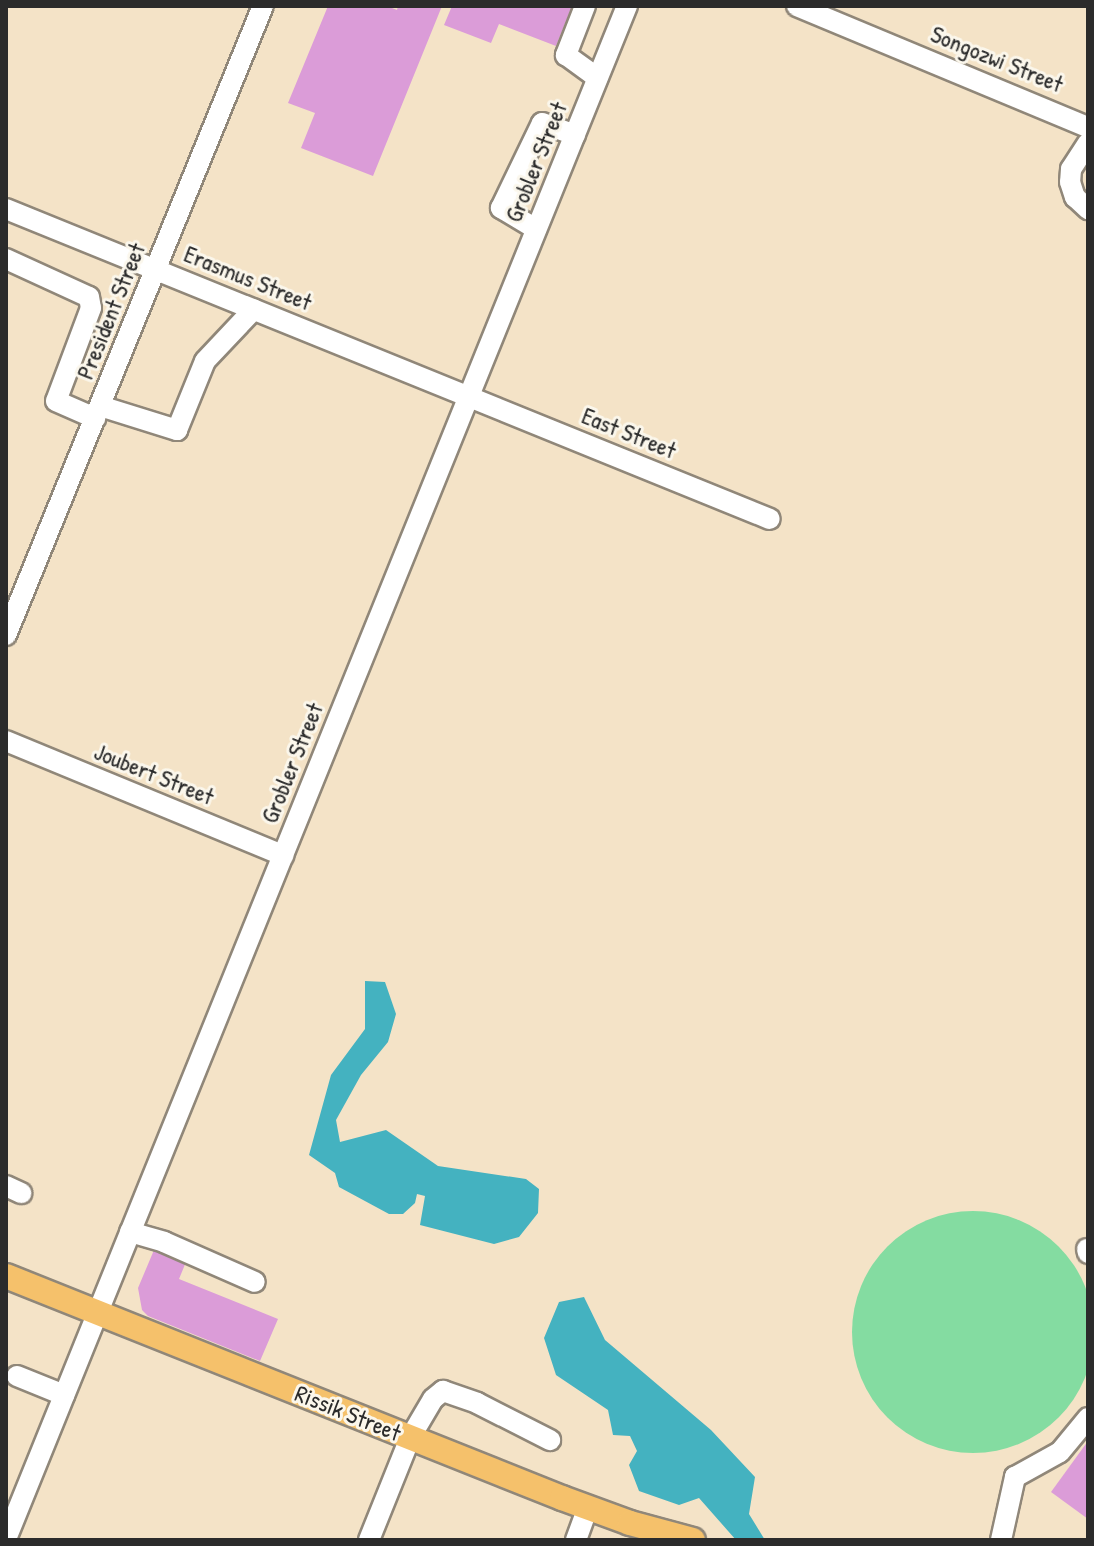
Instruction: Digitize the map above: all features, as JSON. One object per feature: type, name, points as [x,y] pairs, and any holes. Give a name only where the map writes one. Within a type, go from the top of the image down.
[{"type":"main road","name":"Rissik Street","points":[[6,1276],[588,1507],[693,1540]]},
{"type":"street","points":[[585,6],[566,55],[598,78]]},
{"type":"street","name":"Grobler Street","points":[[6,1539],[627,6]]},
{"type":"street","name":"Songozwi Street","points":[[797,6],[1088,127]]},
{"type":"street","name":"President Street","points":[[6,635],[156,269],[255,9]]},
{"type":"street","points":[[536,229],[501,208],[542,123],[575,135]]},
{"type":"street","points":[[1088,143],[1071,169],[1070,182],[1075,197],[1088,209]]},
{"type":"street","name":"Erasmus Street","points":[[8,216],[156,269],[469,396]]},
{"type":"street","points":[[6,259],[89,297],[91,308],[56,401],[177,430],[205,361],[254,309]]},
{"type":"street","name":"East Street","points":[[469,396],[770,519]]},
{"type":"street","name":"Joubert Street","points":[[6,741],[283,855]]},
{"type":"street","points":[[130,1232],[164,1242],[255,1282]]},
{"type":"street","points":[[17,1376],[64,1395]]},
{"type":"street","points":[[369,1540],[410,1438],[433,1399],[450,1391],[550,1440]]},
{"type":"street","points":[[1001,1540],[1015,1477],[1060,1452],[1088,1418]]},
{"type":"street","points":[[576,1540],[588,1507]]},
{"type":"green space","points":[[973,1211],[997,1213],[1019,1220],[1058,1247],[1085,1286],[1092,1308],[1092,1356],[1085,1378],[1058,1417],[1019,1444],[997,1451],[973,1453],[949,1451],[927,1444],[888,1417],[861,1378],[854,1356],[852,1332],[854,1308],[861,1286],[888,1247],[927,1220],[949,1213]]},
{"type":"water","points":[[365,981],[385,982],[396,1014],[388,1042],[361,1075],[336,1120],[340,1142],[386,1130],[438,1166],[526,1179],[539,1189],[538,1213],[519,1237],[494,1244],[420,1225],[425,1196],[417,1194],[415,1203],[403,1214],[389,1214],[339,1187],[335,1173],[309,1155],[331,1075],[365,1029]]},
{"type":"water","points":[[584,1297],[605,1340],[711,1430],[755,1477],[749,1514],[765,1540],[736,1540],[699,1498],[679,1505],[639,1491],[629,1465],[637,1451],[630,1436],[613,1435],[608,1410],[556,1375],[544,1338],[559,1302]]},
{"type":"building","points":[[328,6],[387,6],[397,10],[398,6],[442,6],[373,176],[301,148],[315,113],[288,103]]},
{"type":"building","points":[[452,6],[572,6],[556,46],[499,24],[491,43],[444,25]]},
{"type":"building","points":[[154,1250],[186,1262],[179,1279],[278,1319],[260,1361],[148,1316],[142,1310],[138,1288]]},
{"type":"building","points":[[1088,1441],[1088,1519],[1051,1492]]}]
